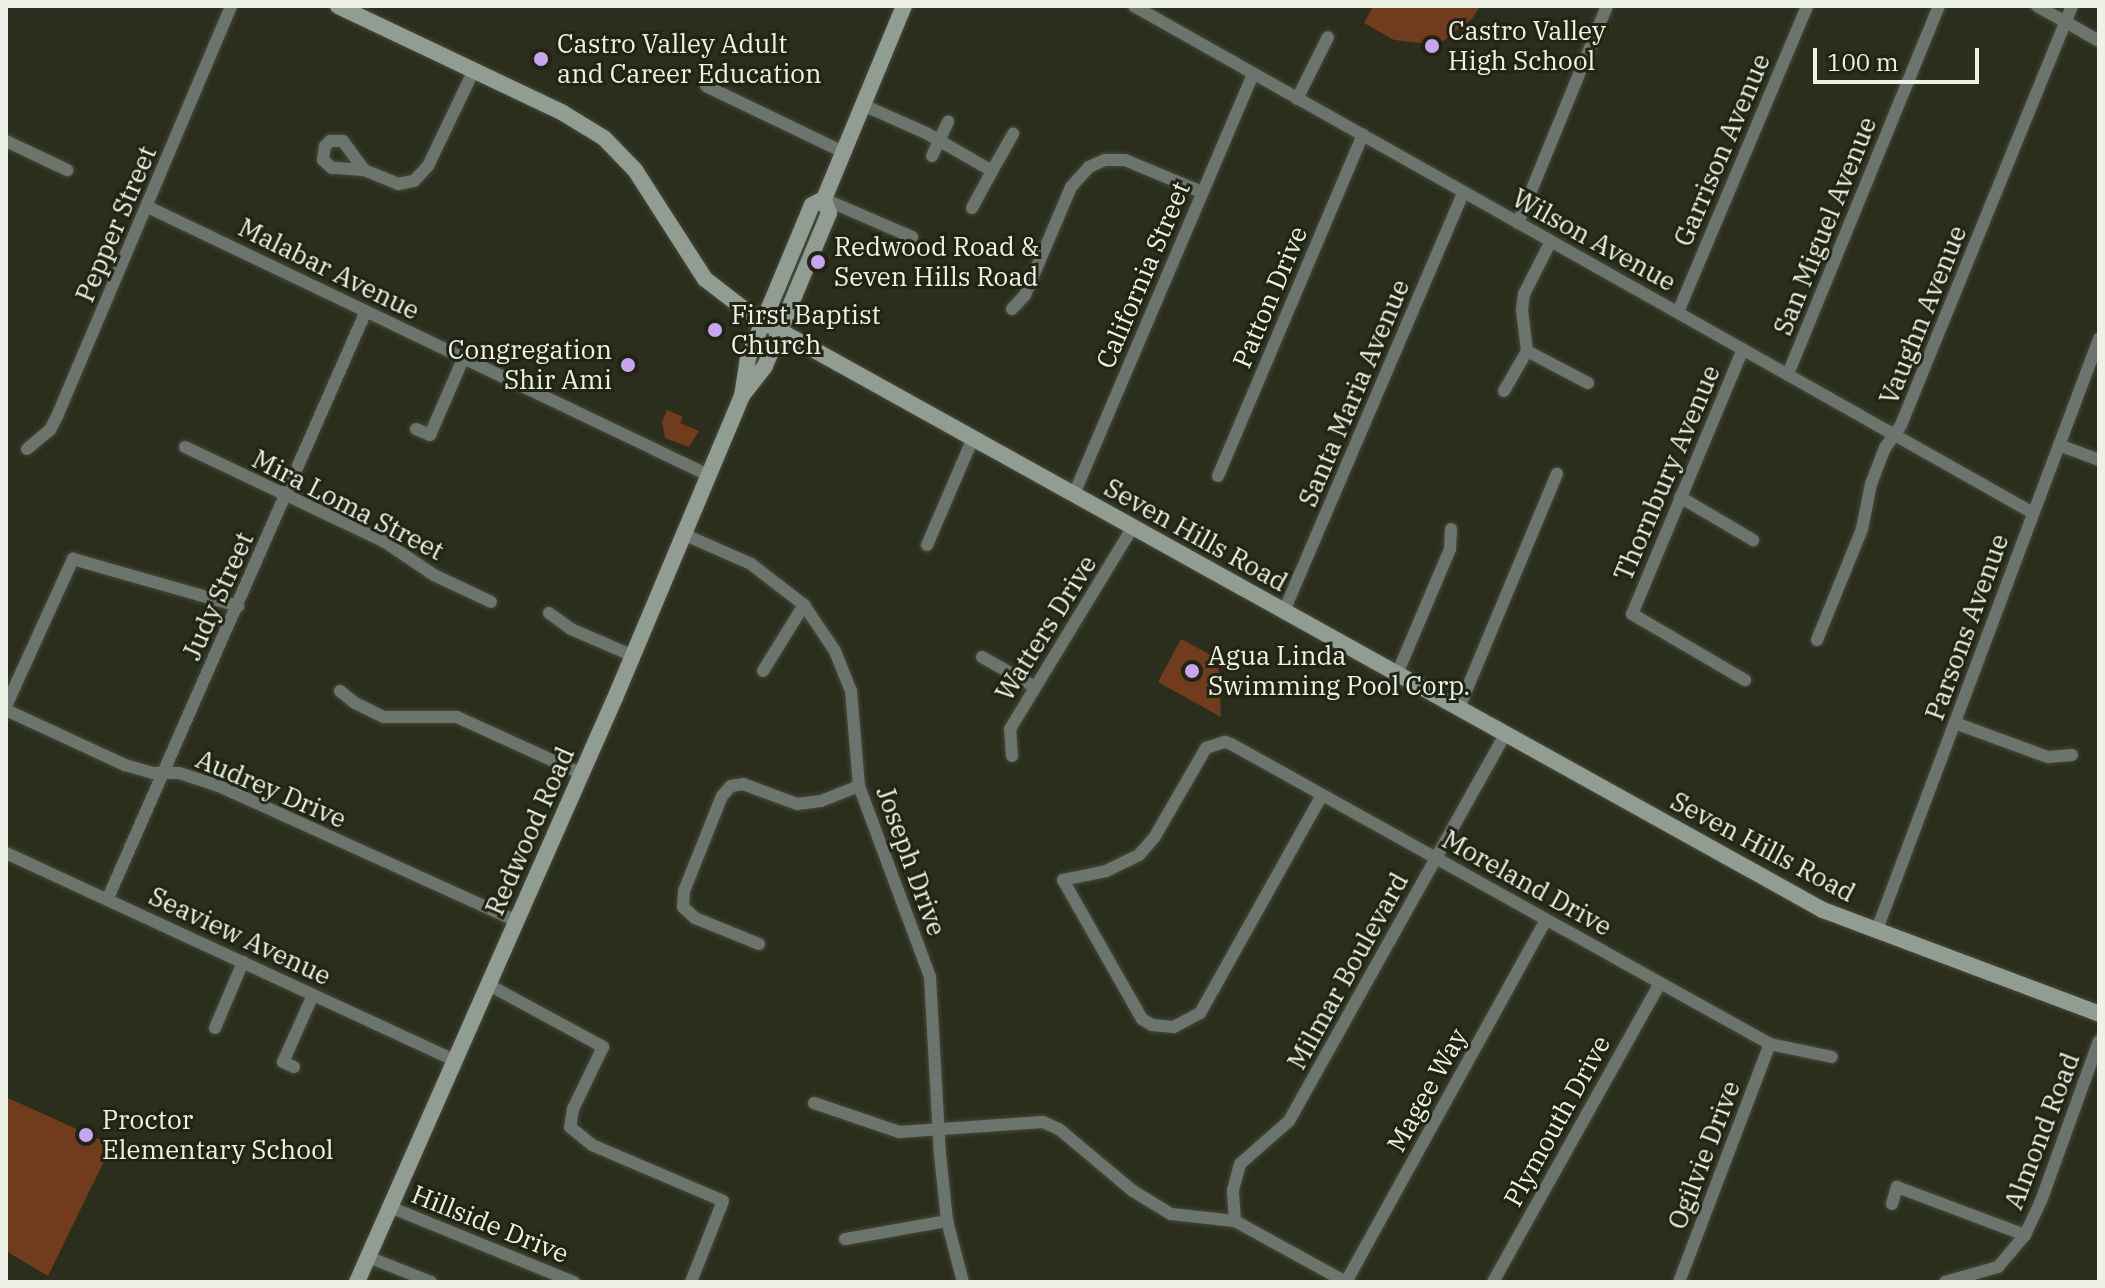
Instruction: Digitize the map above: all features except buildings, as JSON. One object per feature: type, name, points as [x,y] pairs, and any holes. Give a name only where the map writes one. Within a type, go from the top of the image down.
[{"type":"street","name":"Pepper Street","points":[[27,449],[50,430],[58,414],[231,6]]},
{"type":"street","name":"Seven Hills Road","points":[[338,6],[563,113],[604,138],[635,170],[705,279],[735,305],[763,322],[1823,910],[2099,1014]]},
{"type":"street","name":"Wilson Avenue","points":[[1134,6],[2033,513]]},
{"type":"street","points":[[1518,223],[1607,6]]},
{"type":"street","name":"Garrison Avenue","points":[[1678,312],[1807,6]]},
{"type":"street","name":"San Miguel Avenue","points":[[1788,374],[1939,6]]},
{"type":"street","points":[[2037,6],[2099,41]]},
{"type":"street","name":"Vaughn Avenue","points":[[1817,640],[1862,529],[1871,484],[1895,435],[2072,6]]},
{"type":"street","name":"Redwood Road","points":[[742,396],[748,358],[812,205],[824,199],[902,7]]},
{"type":"street","points":[[1297,99],[1328,37]]},
{"type":"street","points":[[364,170],[398,184],[419,179],[474,70]]},
{"type":"street","name":"California Street","points":[[1074,494],[1253,74]]},
{"type":"street","points":[[706,86],[843,152]]},
{"type":"street","points":[[863,105],[939,141],[992,171]]},
{"type":"street","points":[[932,156],[948,122]]},
{"type":"street","points":[[972,208],[1013,134]]},
{"type":"street","name":"Patton Drive","points":[[1218,476],[1363,135]]},
{"type":"street","points":[[6,141],[67,170]]},
{"type":"street","points":[[1012,309],[1025,295],[1071,187],[1089,167],[1105,160],[1125,160],[1202,192]]},
{"type":"street","name":"Santa Maria Avenue","points":[[1284,611],[1464,192]]},
{"type":"street","points":[[824,199],[912,237]]},
{"type":"street","name":"Redwood Road","points":[[357,1282],[582,774],[742,396],[765,366],[829,213],[824,199]]},
{"type":"street","name":"Malabar Avenue","points":[[148,207],[708,475]]},
{"type":"street","points":[[1504,391],[1527,351],[1522,310],[1524,294],[1550,243]]},
{"type":"street","name":"Judy Street","points":[[108,898],[366,311]]},
{"type":"street","name":"Parsons Avenue","points":[[1876,932],[2099,339]]},
{"type":"street","name":"Thornbury Avenue","points":[[1743,349],[1632,614],[1745,680]]},
{"type":"street","points":[[1527,351],[1588,383]]},
{"type":"street","points":[[416,429],[430,435],[463,359]]},
{"type":"street","points":[[927,545],[973,438]]},
{"type":"street","points":[[2059,445],[2099,460]]},
{"type":"street","name":"Mira Loma Street","points":[[185,447],[385,542],[434,575],[491,602]]},
{"type":"street","points":[[1459,708],[1557,474]]},
{"type":"street","points":[[1680,497],[1753,540]]},
{"type":"street","name":"Watters Drive","points":[[1012,756],[1010,729],[1133,527]]},
{"type":"street","points":[[1397,674],[1450,549],[1451,529]]},
{"type":"street","name":"Joseph Drive","points":[[683,534],[751,564],[804,605],[835,651],[851,691],[859,786],[930,977],[937,1130],[947,1221],[963,1282]]},
{"type":"street","points":[[6,708],[73,559],[238,606]]},
{"type":"street","points":[[763,671],[804,605]]},
{"type":"street","points":[[549,613],[571,629],[633,656]]},
{"type":"street","points":[[982,657],[1035,687]]},
{"type":"street","points":[[340,691],[355,703],[384,717],[457,717],[582,774]]},
{"type":"street","name":"Audrey Drive","points":[[6,708],[117,762],[219,786],[517,921]]},
{"type":"street","points":[[1955,723],[2048,757],[2072,755]]},
{"type":"street","name":"Milmar Boulevard","points":[[1235,1221],[1233,1190],[1240,1164],[1289,1121],[1505,734]]},
{"type":"street","name":"Moreland Drive","points":[[1322,795],[1207,1005],[1193,1020],[1174,1027],[1152,1025],[1142,1019],[1063,880],[1106,871],[1139,855],[1154,838],[1206,748],[1219,742],[1231,744],[1770,1044],[1832,1057]]},
{"type":"street","points":[[759,944],[695,918],[683,907],[684,891],[722,796],[731,786],[743,784],[797,804],[821,801],[859,786]]},
{"type":"street","name":"Seaview Avenue","points":[[6,853],[455,1060]]},
{"type":"street","name":"Magee Way","points":[[1346,1282],[1546,920]]},
{"type":"street","points":[[215,1028],[243,962]]},
{"type":"street","name":"Plymouth Drive","points":[[1493,1282],[1660,983]]},
{"type":"street","points":[[489,985],[603,1047],[573,1109],[570,1127],[592,1145],[723,1201],[691,1282]]},
{"type":"street","points":[[294,1067],[283,1062],[313,995]]},
{"type":"street","name":"Almond Road","points":[[1945,1282],[1998,1267],[2025,1235],[2041,1201],[2099,1041]]},
{"type":"street","name":"Ogilvie Drive","points":[[1679,1282],[1770,1044]]},
{"type":"street","points":[[814,1103],[899,1132],[1043,1122],[1059,1129],[1133,1191],[1171,1214],[1235,1221],[1346,1282]]},
{"type":"street","points":[[1892,1204],[1897,1187],[2025,1235]]},
{"type":"street","name":"Hillside Drive","points":[[390,1207],[574,1282]]},
{"type":"street","points":[[845,1239],[947,1221]]},
{"type":"street","points":[[368,1257],[431,1282]]},
{"type":"shaded area","points":[[1373,6],[1480,6],[1473,18],[1438,45],[1394,40],[1364,23]]},
{"type":"shaded area","points":[[667,410],[683,417],[680,423],[699,431],[689,447],[665,438],[662,422]]},
{"type":"shaded area","name":"Agua Linda Swimming Pool Corp.","points":[[1181,639],[1218,659],[1221,717],[1158,682]]},
{"type":"shaded area","points":[[6,1097],[112,1145],[48,1276],[6,1251]]},
{"type":"place","name":"Castro Valley High School","points":[[1432,46]]},
{"type":"place","name":"Castro Valley Adult and Career Education","points":[[541,59]]},
{"type":"place","name":"Redwood Road & Seven Hills Road","points":[[818,262]]},
{"type":"place","name":"First Baptist Church","points":[[715,330]]},
{"type":"place","name":"Congregation Shir Ami","points":[[628,365]]},
{"type":"place","name":"Agua Linda Swimming Pool Corp.","points":[[1192,671]]},
{"type":"place","name":"Proctor Elementary School","points":[[86,1135]]}]
